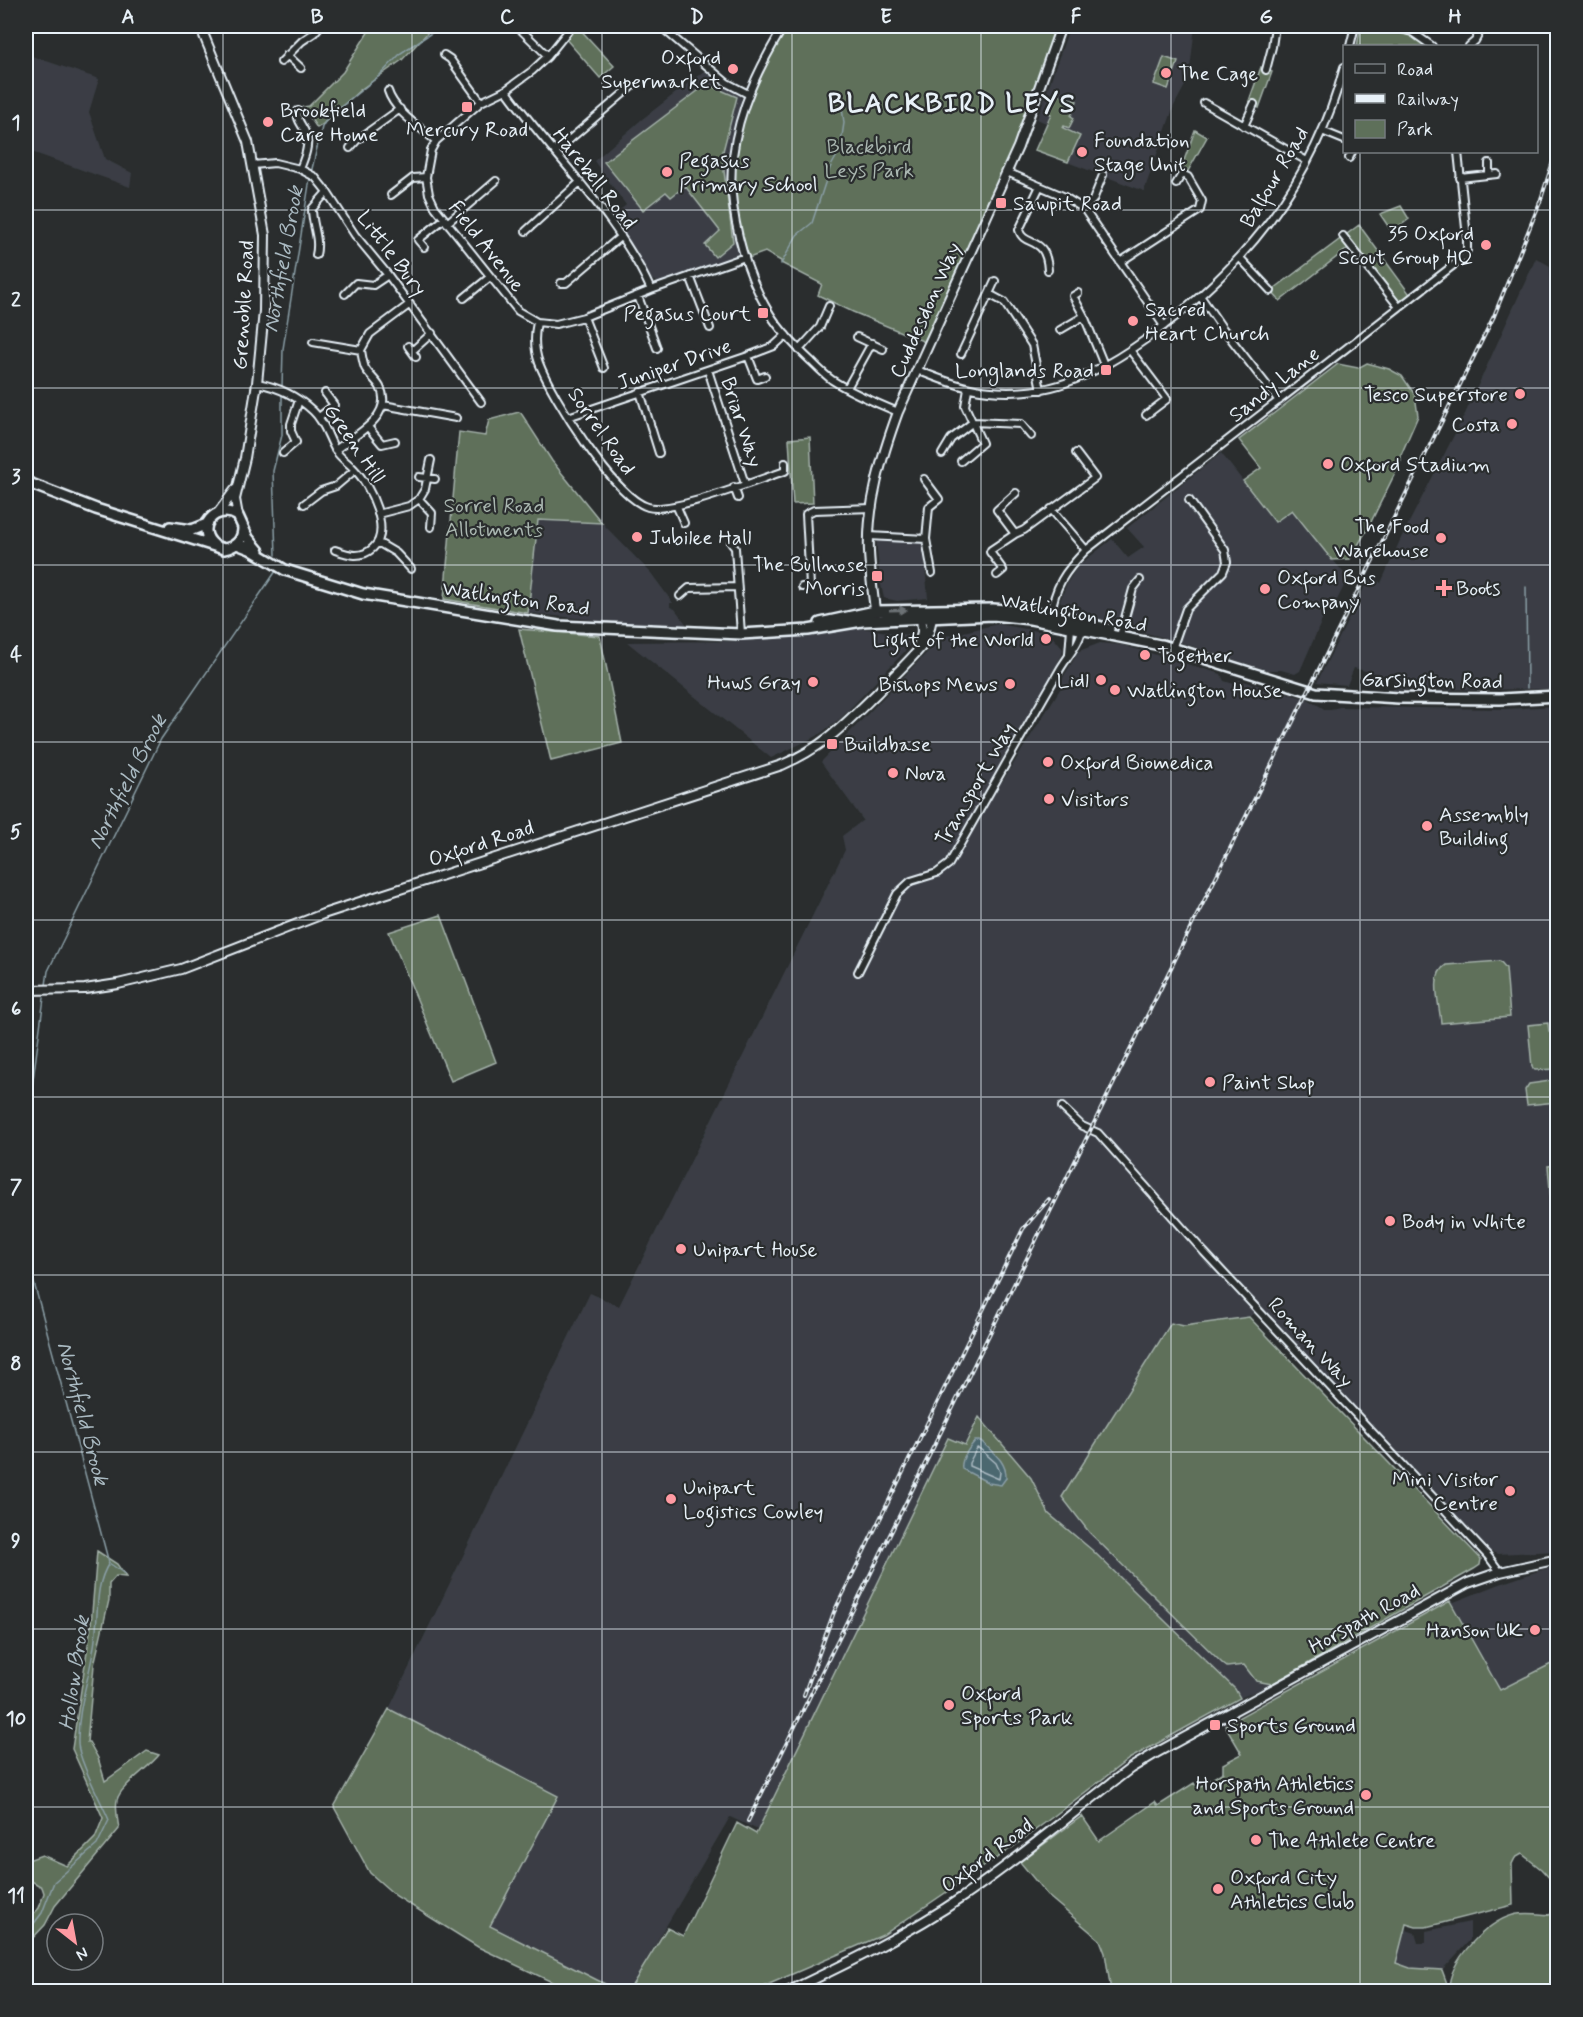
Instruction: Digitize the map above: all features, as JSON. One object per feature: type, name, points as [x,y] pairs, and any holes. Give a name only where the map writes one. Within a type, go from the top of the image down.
[{"type":"main road","points":[[26,482],[96,509],[224,549],[241,540],[243,528],[238,516],[226,511],[214,514],[207,524],[192,530],[136,520]]},
{"type":"main road","points":[[207,524],[207,535],[216,546]]},
{"type":"main road","name":"Watlington Road","points":[[243,528],[255,546],[272,563]]},
{"type":"main road","name":"Watlington Road","points":[[237,544],[250,549],[272,563],[306,577],[363,594],[558,626],[762,633],[876,616],[1020,610],[1168,647],[1307,692]]},
{"type":"main road","name":"Watlington Road","points":[[1050,619],[1071,628],[1081,625]]},
{"type":"main road","name":"Garsington Road","points":[[1307,692],[1389,698],[1500,699],[1557,696]]},
{"type":"street","name":"Grenoble Road","points":[[200,26],[241,122],[253,165],[265,235],[264,311],[257,383],[245,458],[235,499],[238,516]]},
{"type":"street","points":[[281,62],[320,26]]},
{"type":"street","points":[[517,26],[548,56]]},
{"type":"street","points":[[388,90],[390,97],[400,109],[436,141],[481,102],[506,90],[532,72],[572,26]]},
{"type":"street","points":[[660,26],[727,83],[748,94]]},
{"type":"street","points":[[784,26],[760,67],[748,94],[732,157],[731,182],[735,213],[745,257],[759,294],[770,313],[799,350],[832,380],[898,412]]},
{"type":"street","name":"Cuddesdon Way","points":[[876,616],[869,536],[883,454],[898,412],[1007,172],[1053,53],[1061,26]]},
{"type":"street","points":[[1266,70],[1275,26]]},
{"type":"street","points":[[1350,45],[1355,26]]},
{"type":"street","points":[[1390,26],[1412,32],[1431,45]]},
{"type":"street","points":[[1470,45],[1483,26]]},
{"type":"street","points":[[287,55],[301,68]]},
{"type":"street","points":[[444,55],[450,59],[481,102]]},
{"type":"street","name":"Balfour Road","points":[[917,370],[968,389],[1001,393],[1041,390],[1069,382],[1130,350],[1201,297],[1269,225],[1322,131],[1343,70]]},
{"type":"street","points":[[555,152],[631,87]]},
{"type":"street","name":"Harebell Road","points":[[506,90],[621,236],[651,290]]},
{"type":"street","points":[[1204,103],[1307,161]]},
{"type":"street","points":[[1244,126],[1254,104]]},
{"type":"street","points":[[350,148],[357,140],[400,109]]},
{"type":"street","points":[[253,165],[269,162],[307,172],[307,135],[297,118],[298,111]]},
{"type":"street","points":[[1322,131],[1343,140]]},
{"type":"street","name":"Field Avenue","points":[[436,141],[431,150],[426,177],[430,198],[518,311],[537,322]]},
{"type":"street","name":"Sandy Lane","points":[[1050,619],[1056,588],[1063,576],[1086,550],[1464,256],[1467,250],[1467,238],[1458,153]]},
{"type":"street","points":[[1489,163],[1490,174]]},
{"type":"street","points":[[1120,262],[1200,210],[1202,201],[1184,171],[1176,184]]},
{"type":"street","name":"Little Bury","points":[[307,172],[327,192],[355,236],[410,304],[481,402]]},
{"type":"street","points":[[1007,172],[1063,196],[1084,209],[1164,326]]},
{"type":"street","points":[[1460,178],[1497,174]]},
{"type":"street","points":[[1084,209],[1093,200],[1103,176]]},
{"type":"street","points":[[391,195],[413,178],[426,177]]},
{"type":"street","points":[[424,247],[418,240],[496,181]]},
{"type":"street","points":[[526,231],[580,182]]},
{"type":"street","points":[[1040,186],[1020,233],[1022,237],[1042,247],[1047,256],[1048,270]]},
{"type":"street","points":[[316,255],[317,232],[312,219],[312,209],[327,192]]},
{"type":"street","points":[[561,283],[566,283],[621,236]]},
{"type":"street","points":[[1343,236],[1399,307]]},
{"type":"street","points":[[537,322],[556,324],[584,317],[651,290],[745,257]]},
{"type":"street","points":[[1240,258],[1271,291]]},
{"type":"street","points":[[345,294],[356,283],[373,285],[387,275]]},
{"type":"street","points":[[690,276],[710,328]]},
{"type":"street","points":[[464,298],[490,277]]},
{"type":"street","points":[[961,354],[995,281]]},
{"type":"street","points":[[1078,293],[1073,296],[1084,316],[1104,365]]},
{"type":"street","points":[[989,294],[1004,302],[1032,345],[1041,390]]},
{"type":"street","points":[[638,296],[657,348]]},
{"type":"street","points":[[1201,297],[1279,401]]},
{"type":"street","points":[[335,450],[368,427],[377,417],[383,405],[381,388],[365,367],[361,350],[370,334],[410,304]]},
{"type":"street","points":[[799,350],[820,327],[827,309],[819,309]]},
{"type":"street","points":[[1060,330],[1084,316]]},
{"type":"street","points":[[584,317],[604,368]]},
{"type":"street","name":"Sorrel Road","points":[[537,322],[534,339],[539,362],[568,417],[618,486],[632,499],[648,507],[677,507],[785,471],[785,463]]},
{"type":"street","points":[[412,351],[432,333]]},
{"type":"street","name":"Juniper Drive","points":[[568,417],[748,356],[774,346],[786,335]]},
{"type":"street","points":[[857,337],[883,349]]},
{"type":"street","points":[[313,342],[361,350]]},
{"type":"street","points":[[847,388],[872,343]]},
{"type":"street","points":[[1130,350],[1167,399],[1146,415]]},
{"type":"street","points":[[748,356],[757,379],[765,376]]},
{"type":"street","name":"Briar Way","points":[[708,370],[745,484]]},
{"type":"street","name":"Green Hill","points":[[257,383],[280,389],[298,399],[319,417],[335,450],[355,470],[370,491],[378,514],[381,535],[379,543]]},
{"type":"street","points":[[961,461],[982,443],[965,406],[968,389]]},
{"type":"street","points":[[640,392],[659,453]]},
{"type":"street","points":[[319,417],[334,405],[325,393]]},
{"type":"street","points":[[284,453],[296,442],[291,431],[291,424],[298,399]]},
{"type":"street","points":[[383,405],[456,418]]},
{"type":"street","points":[[942,454],[951,439],[973,422],[1021,424],[1031,436]]},
{"type":"street","points":[[368,427],[382,444],[395,441]]},
{"type":"street","points":[[1003,571],[990,552],[1095,478],[1076,453]]},
{"type":"street","points":[[378,514],[409,506],[419,499],[431,479],[431,460]]},
{"type":"street","points":[[304,504],[321,491],[336,486],[355,470]]},
{"type":"street","points":[[419,477],[431,479]]},
{"type":"street","points":[[924,479],[939,499],[929,507],[926,539],[932,573]]},
{"type":"street","name":"Grenoble Road","points":[[218,513],[237,487]]},
{"type":"street","points":[[734,487],[738,498]]},
{"type":"street","points":[[1015,534],[997,510],[1016,493]]},
{"type":"street","points":[[419,499],[432,513],[430,527]]},
{"type":"street","points":[[1168,647],[1186,609],[1223,572],[1227,562],[1225,550],[1189,500]]},
{"type":"street","points":[[677,507],[684,523]]},
{"type":"street","points":[[802,587],[810,585],[805,512],[872,508]]},
{"type":"street","points":[[1051,509],[1086,550]]},
{"type":"street","points":[[869,536],[926,539]]},
{"type":"street","points":[[335,550],[356,556],[365,554],[379,543],[396,553],[411,569]]},
{"type":"street","points":[[731,543],[735,548],[741,633]]},
{"type":"street","points":[[1121,634],[1133,589],[1140,580]]},
{"type":"street","points":[[680,596],[689,588],[737,587]]},
{"type":"street","points":[[914,656],[921,632],[921,614]]},
{"type":"street","name":"Oxford Road","points":[[26,990],[85,988],[118,984],[182,969],[333,910],[782,765],[803,756],[826,741],[914,656],[922,646],[933,614]]},
{"type":"street","name":"Transport Way","points":[[858,972],[897,894],[911,881],[938,873],[948,864],[1069,654],[1081,625]]},
{"type":"street","name":"Transport Way","points":[[1069,654],[1071,628]]},
{"type":"street","name":"Roman Way","points":[[1062,1107],[1082,1126],[1098,1133],[1204,1252],[1488,1556],[1500,1572]]},
{"type":"street","name":"Horspath Road","points":[[1197,1730],[1438,1598],[1476,1580],[1500,1572],[1557,1559]]},
{"type":"street","name":"Oxford Road","points":[[787,1992],[870,1952],[930,1918],[982,1883],[1131,1768],[1197,1730]]},
{"type":"shaded area","points":[[1070,26],[1195,26],[1189,78],[1174,106],[1144,191],[1035,150],[1046,123],[1037,119]]},
{"type":"shaded area","points":[[26,54],[99,79],[89,112],[105,159],[132,173],[130,187],[26,150]]},
{"type":"shaded area","name":"Pegasus Primary School","points":[[704,71],[739,93],[741,98],[738,128],[745,257],[690,276],[660,283],[652,280],[610,219],[626,205],[594,161],[641,120]]},
{"type":"shaded area","points":[[1536,258],[1550,266],[1553,315],[1558,327],[1558,664],[1552,665],[1555,689],[1393,690],[1395,679],[1354,668],[1347,685],[1317,682],[1370,576],[1381,583],[1401,538],[1465,414]]},
{"type":"shaded area","points":[[1221,453],[1275,522],[1292,510],[1348,578],[1337,600],[1329,604],[1300,671],[1295,674],[1281,670],[1266,670],[1176,641],[1089,618],[1072,612],[1060,601],[1067,583],[1078,566],[1112,539],[1128,558],[1144,547],[1127,528]]},
{"type":"shaded area","points":[[537,520],[602,523],[651,573],[673,603],[670,603],[670,607],[675,609],[687,625],[603,621],[528,613]]},
{"type":"shaded area","points":[[876,538],[923,542],[928,598],[897,601],[884,598]]},
{"type":"shaded area","points":[[998,624],[1049,633],[1063,649],[1062,655],[994,778],[1002,782],[1062,686],[1059,684],[1079,651],[1100,643],[1123,645],[1221,674],[1224,681],[1234,684],[1239,680],[1308,699],[1326,710],[1340,707],[1505,709],[1557,706],[1557,1551],[1497,1554],[1490,1551],[1262,1307],[1249,1317],[1184,1326],[1074,1513],[1089,1532],[1223,1664],[1232,1667],[1237,1664],[1244,1665],[1256,1681],[1272,1684],[1240,1698],[1235,1689],[1092,1550],[1049,1514],[1031,1478],[979,1418],[965,1445],[949,1439],[758,1830],[730,1817],[628,1991],[619,1991],[490,1926],[389,1709],[590,1293],[619,1306],[845,850],[842,836],[863,820],[821,762],[942,637]]},
{"type":"shaded area","points":[[855,627],[914,636],[907,649],[841,718],[817,736],[771,758],[627,642],[740,641]]},
{"type":"shaded area","points":[[1557,1567],[1557,1661],[1500,1690],[1450,1601],[1454,1602],[1544,1569]]},
{"type":"shaded area","points":[[1470,1922],[1470,1940],[1442,1970],[1410,1968],[1396,1963],[1404,1929],[1415,1933],[1418,1943],[1426,1943],[1426,1931]]},
{"type":"green space","points":[[372,26],[438,26],[430,30],[402,60],[360,90],[317,128],[303,107],[309,106],[343,72]]},
{"type":"green space","points":[[572,26],[577,26],[614,66],[600,78],[564,37]]},
{"type":"green space","name":"Blackbird Leys Park","points":[[784,26],[1055,26],[1045,67],[1017,148],[984,227],[930,344],[818,295],[822,284],[765,252],[746,259],[735,212],[732,157],[748,94]]},
{"type":"green space","points":[[1361,26],[1396,30],[1426,45],[1357,45]]},
{"type":"green space","name":"The Cage","points":[[1164,57],[1178,62],[1168,89],[1154,84]]},
{"type":"green space","points":[[1261,67],[1272,72],[1259,108],[1249,101]]},
{"type":"green space","points":[[707,84],[737,97],[722,155],[733,242],[715,257],[705,245],[720,231],[685,186],[671,197],[666,192],[643,210],[604,162]]},
{"type":"green space","points":[[1054,93],[1077,101],[1071,116],[1074,118],[1069,128],[1064,126],[1063,128],[1080,136],[1068,162],[1035,150],[1051,114],[1046,111]]},
{"type":"green space","points":[[1195,130],[1207,137],[1188,171],[1182,166]]},
{"type":"green space","points":[[1401,206],[1409,219],[1392,232],[1380,214]]},
{"type":"green space","points":[[1359,225],[1412,297],[1399,307],[1351,246],[1280,301],[1271,291]]},
{"type":"green space","name":"Oxford Stadium","points":[[1367,363],[1389,369],[1402,376],[1415,395],[1418,416],[1401,455],[1401,461],[1350,559],[1332,560],[1292,510],[1275,522],[1243,481],[1261,468],[1239,440],[1338,364],[1358,368]]},
{"type":"green space","name":"Sorrel Road Allotments","points":[[519,412],[552,461],[602,523],[538,520],[528,613],[444,599],[459,432],[485,436],[489,420]]},
{"type":"green space","points":[[810,437],[813,503],[793,504],[789,439]]},
{"type":"green space","points":[[519,629],[600,636],[622,743],[551,761]]},
{"type":"green space","points":[[441,915],[496,1062],[451,1081],[389,932]]},
{"type":"green space","points":[[1500,961],[1506,968],[1510,1017],[1441,1023],[1437,983],[1441,970],[1446,965]]},
{"type":"green space","points":[[1548,1023],[1549,1031],[1557,1041],[1557,1069],[1535,1070],[1532,1067],[1528,1025]]},
{"type":"green space","points":[[1557,1080],[1557,1102],[1527,1105],[1525,1090],[1529,1084]]},
{"type":"green space","points":[[1558,1165],[1557,1271],[1548,1166]]},
{"type":"green space","points":[[1249,1317],[1481,1559],[1480,1565],[1474,1569],[1272,1684],[1256,1681],[1244,1665],[1227,1667],[1223,1664],[1089,1532],[1062,1497],[1171,1323],[1184,1326]]},
{"type":"green space","name":"Oxford Sports Park","points":[[979,1417],[1031,1478],[1049,1514],[1092,1550],[1235,1689],[1240,1698],[1129,1759],[1013,1847],[883,1935],[753,1991],[628,1992],[667,1928],[683,1936],[737,1823],[756,1834],[948,1438],[965,1445]]},
{"type":"green space","points":[[97,1551],[117,1564],[126,1577],[116,1576],[109,1584],[109,1600],[94,1665],[87,1742],[98,1758],[105,1781],[147,1751],[159,1755],[123,1789],[116,1807],[119,1829],[52,1912],[45,1912],[45,1925],[26,1945],[26,1922],[39,1908],[44,1893],[42,1887],[28,1879],[28,1860],[42,1855],[67,1866],[95,1838],[103,1818],[72,1749],[91,1625]]},
{"type":"green space","name":"Horspath Athletics and Sports Ground","points":[[1450,1601],[1500,1690],[1557,1661],[1557,1886],[1522,1854],[1515,1858],[1512,1864],[1513,1905],[1426,1927],[1406,1924],[1396,1963],[1410,1968],[1442,1970],[1449,1989],[1455,1967],[1462,1955],[1481,1934],[1502,1919],[1513,1915],[1550,1915],[1557,1905],[1557,1991],[1111,1991],[1105,1953],[1100,1940],[1048,1896],[1020,1862],[1082,1816],[1099,1841],[1155,1802],[1158,1806],[1194,1783],[1198,1788],[1223,1772],[1223,1764],[1242,1754],[1225,1725]]},
{"type":"green space","points":[[389,1709],[558,1796],[490,1926],[619,1991],[571,1991],[478,1947],[396,1896],[370,1873],[334,1807]]},
{"type":"water","points":[[975,1441],[981,1441],[1004,1467],[1006,1478],[1001,1485],[989,1483],[962,1469],[964,1458]]},
{"type":"waterway","name":"Northfield Brook","points":[[311,173],[322,127],[328,117],[379,76],[401,53],[442,26]]},
{"type":"waterway","points":[[781,264],[797,235],[812,223],[830,168],[840,150],[844,123],[840,91]]},
{"type":"waterway","name":"Northfield Brook","points":[[282,387],[283,349],[310,178]]},
{"type":"waterway","name":"Northfield Brook","points":[[276,555],[273,471],[282,435],[282,392]]},
{"type":"waterway","name":"Northfield Brook","points":[[46,985],[48,971],[161,739],[276,571]]},
{"type":"waterway","points":[[1526,587],[1527,688]]},
{"type":"waterway","name":"Northfield Brook","points":[[26,1202],[32,1087],[44,998]]},
{"type":"waterway","name":"Northfield Brook","points":[[26,1253],[109,1563],[125,1574]]},
{"type":"waterway","name":"Hollow Brook","points":[[26,1934],[42,1913],[54,1882],[97,1845],[109,1820],[86,1770],[78,1743],[80,1716],[95,1639],[99,1590],[109,1563]]},
{"type":"railway","points":[[748,1821],[1494,316],[1540,202],[1558,146]]},
{"type":"railway","points":[[804,1695],[834,1612],[1023,1229],[1049,1199]]},
{"type":"place","name":"Oxford Supermarket","points":[[733,69]]},
{"type":"place","name":"The Cage","points":[[1166,73]]},
{"type":"place","name":"Mercury Road","points":[[467,107]]},
{"type":"place","name":"Brookfield Care Home","points":[[268,122]]},
{"type":"place","name":"Foundation Stage Unit","points":[[1082,152]]},
{"type":"place","name":"Pegasus Primary School","points":[[667,172]]},
{"type":"place","name":"Sawpit Road","points":[[1001,203]]},
{"type":"place","name":"35 Oxford Scout Group HQ","points":[[1486,245]]},
{"type":"place","name":"Pegasus Court","points":[[763,313]]},
{"type":"place","name":"Sacred Heart Church","points":[[1133,321]]},
{"type":"place","name":"Longlands Road","points":[[1106,370]]},
{"type":"place","name":"Tesco Superstore","points":[[1520,394]]},
{"type":"place","name":"Costa","points":[[1512,424]]},
{"type":"place","name":"Oxford Stadium","points":[[1328,464]]},
{"type":"place","name":"Jubilee Hall","points":[[637,537]]},
{"type":"place","name":"The Food Warehouse","points":[[1441,538]]},
{"type":"place","name":"The Bullnose Morris","points":[[877,576]]},
{"type":"place","name":"Boots","points":[[1444,588]]},
{"type":"place","name":"Oxford Bus Company","points":[[1265,589]]},
{"type":"place","name":"Light of the World","points":[[1046,639]]},
{"type":"place","name":"Together","points":[[1145,655]]},
{"type":"place","name":"Lidl","points":[[1101,680]]},
{"type":"place","name":"Huws Gray","points":[[813,682]]},
{"type":"place","name":"Bishops Mews","points":[[1010,684]]},
{"type":"place","name":"Watlington House","points":[[1115,690]]},
{"type":"place","name":"Buildbase","points":[[832,744]]},
{"type":"place","name":"Oxford Biomedica","points":[[1048,762]]},
{"type":"place","name":"Nova","points":[[893,773]]},
{"type":"place","name":"Visitors","points":[[1049,799]]},
{"type":"place","name":"Assembly Building","points":[[1427,826]]},
{"type":"place","name":"Paint Shop","points":[[1210,1082]]},
{"type":"place","name":"Body in White","points":[[1390,1221]]},
{"type":"place","name":"Unipart House","points":[[681,1249]]},
{"type":"place","name":"Mini Visitor Centre","points":[[1510,1491]]},
{"type":"place","name":"Unipart Logistics Cowley","points":[[671,1499]]},
{"type":"place","name":"Hanson UK","points":[[1535,1630]]},
{"type":"place","name":"Oxford Sports Park","points":[[949,1705]]},
{"type":"place","name":"Sports Ground","points":[[1215,1725]]},
{"type":"place","name":"Horspath Athletics and Sports Ground","points":[[1366,1795]]},
{"type":"place","name":"The Athlete Centre","points":[[1256,1840]]},
{"type":"place","name":"Oxford City Athletics Club","points":[[1218,1889]]},
{"type":"district","name":"BLACKBIRD LEYS","points":[[952,103]]}]
